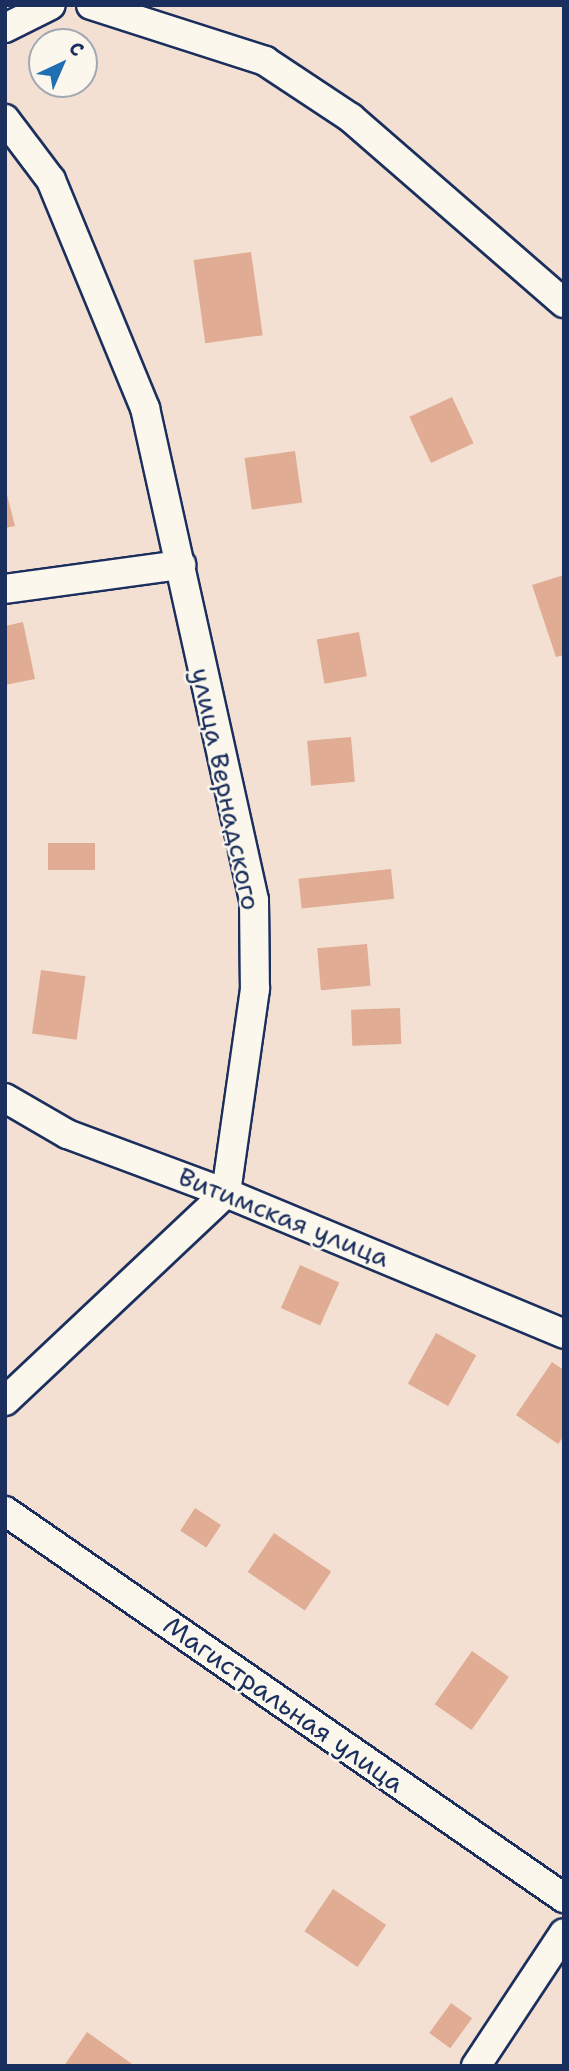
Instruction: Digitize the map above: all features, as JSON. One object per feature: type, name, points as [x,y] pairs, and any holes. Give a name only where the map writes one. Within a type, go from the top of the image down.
[{"type":"street","points":[[5,28],[51,5]]},
{"type":"street","points":[[91,5],[265,61],[351,118],[564,303]]},
{"type":"street","name":"улица Вернадского","points":[[5,119],[51,180],[145,408],[254,900],[255,989],[226,1193]]},
{"type":"street","points":[[5,589],[181,565]]},
{"type":"street","name":"Витимская улица","points":[[5,1098],[67,1134],[226,1193],[564,1334]]},
{"type":"street","points":[[5,1401],[226,1193]]},
{"type":"street","name":"Магистральная улица","points":[[5,1511],[564,1898]]},
{"type":"street","points":[[476,2066],[564,1933]]},
{"type":"building","points":[[251,252],[263,335],[205,343],[194,260]]},
{"type":"building","points":[[452,397],[474,443],[431,463],[409,417]]},
{"type":"building","points":[[295,451],[302,502],[252,510],[244,458]]},
{"type":"building","points":[[5,487],[15,526],[5,528]]},
{"type":"building","points":[[564,575],[564,655],[556,657],[532,585]]},
{"type":"building","points":[[23,622],[35,679],[5,685],[5,626]]},
{"type":"building","points":[[359,632],[367,676],[324,684],[317,639]]},
{"type":"building","points":[[351,737],[355,782],[311,786],[307,741]]},
{"type":"building","points":[[48,843],[95,843],[95,870],[48,870]]},
{"type":"building","points":[[391,869],[394,899],[302,909],[299,879]]},
{"type":"building","points":[[367,944],[371,986],[321,990],[317,948]]},
{"type":"building","points":[[41,970],[86,976],[77,1040],[32,1033]]},
{"type":"building","points":[[400,1008],[401,1044],[352,1046],[351,1010]]},
{"type":"building","points":[[300,1265],[339,1282],[320,1325],[281,1308]]},
{"type":"building","points":[[436,1333],[476,1355],[448,1406],[408,1384]]},
{"type":"building","points":[[552,1362],[564,1370],[564,1436],[558,1444],[516,1415]]},
{"type":"building","points":[[195,1508],[221,1525],[206,1548],[180,1531]]},
{"type":"building","points":[[274,1533],[331,1572],[305,1611],[248,1572]]},
{"type":"building","points":[[472,1651],[509,1677],[472,1730],[435,1704]]},
{"type":"building","points":[[333,1889],[386,1925],[358,1967],[304,1931]]},
{"type":"building","points":[[451,2003],[472,2018],[450,2048],[429,2033]]},
{"type":"building","points":[[87,2032],[135,2066],[64,2066]]}]
